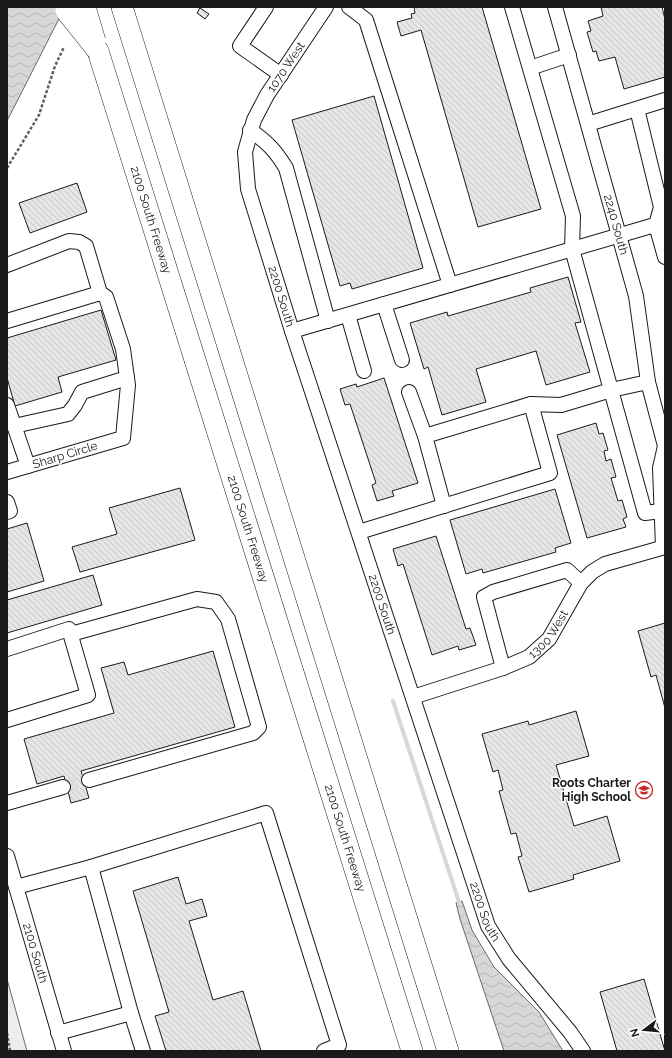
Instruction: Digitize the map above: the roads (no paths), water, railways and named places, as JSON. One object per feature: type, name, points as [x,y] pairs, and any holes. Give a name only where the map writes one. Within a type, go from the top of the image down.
[{"type":"highway","points":[[64,7],[98,51]]},
{"type":"highway","name":"2100 South Freeway","points":[[85,7],[412,1051]]},
{"type":"highway","points":[[122,7],[182,204],[448,1051]]},
{"type":"highway","points":[[136,7],[184,161],[182,204]]},
{"type":"highway","points":[[420,960],[454,1031],[461,1051]]},
{"type":"street","points":[[266,7],[240,46],[281,75]]},
{"type":"street","name":"1070 West","points":[[250,130],[267,95],[326,7]]},
{"type":"street","points":[[349,7],[366,20],[450,285]]},
{"type":"street","points":[[512,7],[573,216],[572,249],[645,513],[660,511]]},
{"type":"street","name":"2240 South","points":[[555,7],[636,296],[648,382],[665,446],[660,468],[660,511],[664,547]]},
{"type":"street","points":[[530,68],[569,55]]},
{"type":"street","points":[[588,124],[665,100]]},
{"type":"street","points":[[637,108],[661,207],[661,223],[665,257]]},
{"type":"street","points":[[250,130],[264,139],[276,150],[286,168],[328,321]]},
{"type":"street","name":"2200 South","points":[[250,130],[244,152],[248,189],[292,331],[488,926],[509,959],[570,1032],[583,1051]]},
{"type":"street","points":[[292,331],[661,223]]},
{"type":"street","points":[[7,265],[69,241],[80,242],[86,246],[100,293],[106,297],[121,342],[127,378],[82,392],[68,414],[13,433]]},
{"type":"street","points":[[7,321],[100,293]]},
{"type":"street","points":[[384,304],[402,360]]},
{"type":"street","points":[[348,315],[364,371]]},
{"type":"street","name":"Sharp Circle","points":[[7,472],[123,438],[128,385],[127,378]]},
{"type":"street","points":[[425,436],[532,404],[561,405],[611,390],[648,382]]},
{"type":"street","points":[[409,392],[425,436],[444,506]]},
{"type":"street","points":[[359,532],[550,473],[532,404]]},
{"type":"street","points":[[7,405],[13,433],[28,466]]},
{"type":"street","points":[[7,502],[10,511],[7,512]]},
{"type":"street","name":"1300 West","points":[[413,697],[503,668],[530,657],[549,639],[581,583],[592,572],[605,564],[664,547]]},
{"type":"street","points":[[503,668],[484,597],[493,592],[567,570],[581,583]]},
{"type":"street","points":[[71,634],[197,598],[216,602],[228,619],[259,726],[253,733],[89,780]]},
{"type":"street","points":[[7,649],[69,629],[88,695],[12,718]]},
{"type":"street","points":[[7,803],[63,787]]},
{"type":"street","points":[[16,887],[91,867],[266,813],[339,1046],[324,1051]]},
{"type":"street","name":"2100 South","points":[[7,856],[64,1051]]},
{"type":"street","points":[[91,867],[131,1013],[143,1051]]},
{"type":"street","points":[[58,1033],[131,1013]]},
{"type":"water","points":[[7,7],[65,7],[7,121]]},
{"type":"water","points":[[462,901],[472,930],[494,967],[539,1012],[563,1051],[504,1051],[460,919],[456,903]]},
{"type":"waterway","points":[[393,701],[459,902]]},
{"type":"tunnel","points":[[63,787],[89,780]]},
{"type":"place","name":"Roots Charter High School","points":[[644,790]]}]
